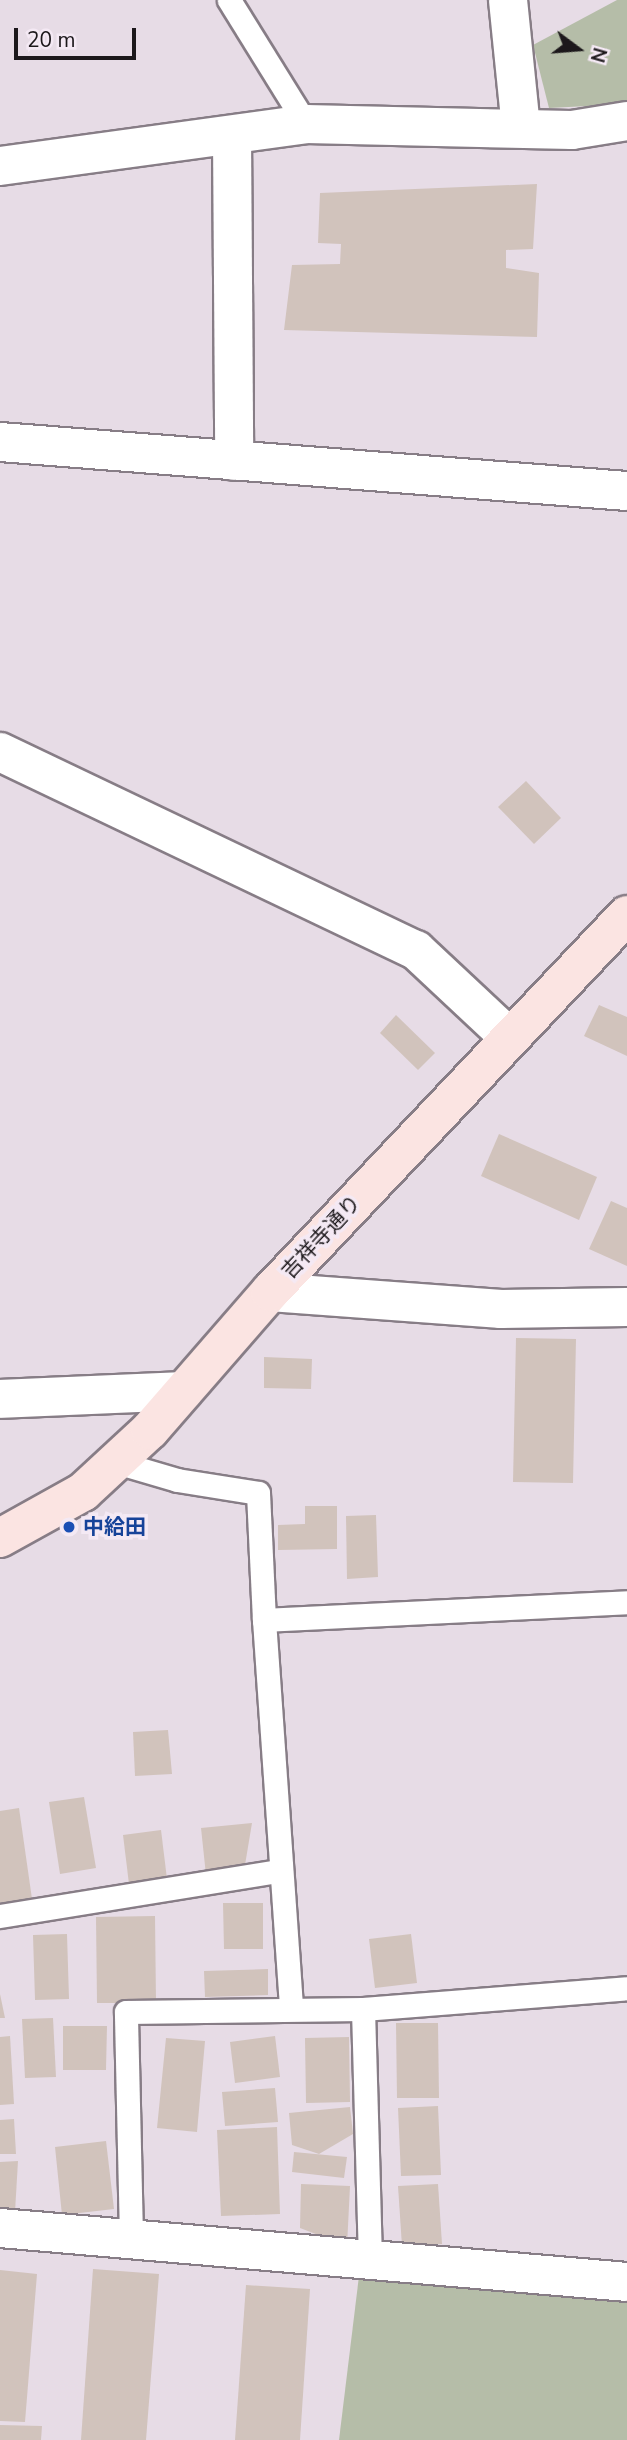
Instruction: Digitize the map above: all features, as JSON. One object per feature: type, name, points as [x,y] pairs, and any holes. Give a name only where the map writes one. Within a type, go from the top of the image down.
[{"type":"main road","name":"吉祥寺通り","points":[[0,1538],[83,1492],[117,1462],[270,1292],[627,915]]},
{"type":"street","points":[[508,0],[521,127]]},
{"type":"street","points":[[0,166],[306,124],[572,130],[627,121]]},
{"type":"street","points":[[232,135],[234,461]]},
{"type":"street","points":[[0,442],[627,491]]},
{"type":"street","points":[[0,752],[416,950],[509,1037]]},
{"type":"street","points":[[270,1292],[501,1309],[627,1307]]},
{"type":"street","points":[[0,1399],[183,1391]]},
{"type":"street","points":[[0,2228],[131,2237],[370,2262],[627,2282]]},
{"type":"lane","points":[[229,0],[306,124]]},
{"type":"lane","points":[[117,1462],[177,1480],[258,1493],[277,1871],[291,2006]]},
{"type":"lane","points":[[264,1620],[627,1602]]},
{"type":"lane","points":[[0,1916],[277,1871]]},
{"type":"lane","points":[[131,2237],[126,2011],[291,2006],[363,2009],[627,1988]]},
{"type":"lane","points":[[363,2009],[370,2262]]},
{"type":"green space","points":[[617,0],[627,0],[627,104],[549,108],[533,45]]},
{"type":"green space","points":[[359,2276],[627,2301],[627,2440],[339,2440]]},
{"type":"building","points":[[537,184],[533,249],[506,250],[506,268],[539,273],[537,337],[284,330],[292,265],[340,264],[341,244],[318,243],[320,193]]},
{"type":"building","points":[[526,781],[561,818],[534,844],[498,807]]},
{"type":"building","points":[[599,1005],[627,1017],[627,1056],[584,1036]]},
{"type":"building","points":[[396,1015],[435,1053],[418,1070],[380,1033]]},
{"type":"building","points":[[499,1134],[597,1177],[579,1220],[481,1176]]},
{"type":"building","points":[[611,1201],[627,1208],[627,1266],[589,1249]]},
{"type":"building","points":[[516,1338],[576,1339],[573,1483],[513,1482]]},
{"type":"building","points":[[264,1357],[312,1359],[311,1389],[264,1388]]},
{"type":"building","points":[[305,1506],[337,1506],[337,1549],[278,1550],[278,1525],[305,1524]]},
{"type":"building","points":[[376,1515],[378,1577],[347,1579],[346,1516]]},
{"type":"building","points":[[168,1730],[172,1774],[135,1776],[133,1732]]},
{"type":"building","points":[[84,1797],[96,1868],[60,1874],[49,1802]]},
{"type":"building","points":[[19,1808],[32,1899],[0,1903],[0,1811]]},
{"type":"building","points":[[252,1823],[244,1871],[206,1875],[201,1828]]},
{"type":"building","points":[[161,1830],[167,1879],[129,1884],[123,1835]]},
{"type":"building","points":[[223,1903],[263,1903],[263,1949],[224,1949]]},
{"type":"building","points":[[155,1916],[156,2003],[97,2003],[96,1917]]},
{"type":"building","points":[[67,1934],[69,1999],[35,2000],[33,1935]]},
{"type":"building","points":[[411,1934],[417,1983],[375,1988],[369,1939]]},
{"type":"building","points":[[268,1969],[268,1995],[205,1997],[204,1971]]},
{"type":"building","points":[[0,1994],[5,2018],[0,2018]]},
{"type":"building","points":[[53,2018],[56,2077],[25,2078],[22,2019]]},
{"type":"building","points":[[396,2023],[438,2023],[439,2098],[397,2098]]},
{"type":"building","points":[[63,2026],[107,2026],[106,2070],[63,2070]]},
{"type":"building","points":[[10,2036],[14,2104],[0,2105],[0,2037]]},
{"type":"building","points":[[275,2036],[280,2077],[235,2083],[230,2042]]},
{"type":"building","points":[[349,2037],[350,2102],[306,2103],[305,2038]]},
{"type":"building","points":[[166,2038],[205,2041],[197,2132],[157,2128]]},
{"type":"building","points":[[275,2088],[278,2122],[225,2126],[222,2092]]},
{"type":"building","points":[[438,2106],[441,2175],[401,2176],[398,2108]]},
{"type":"building","points":[[350,2107],[353,2134],[319,2154],[292,2145],[289,2113]]},
{"type":"building","points":[[14,2119],[16,2154],[0,2154],[0,2120]]},
{"type":"building","points":[[277,2127],[280,2214],[221,2216],[217,2130]]},
{"type":"building","points":[[106,2141],[114,2209],[62,2215],[55,2147]]},
{"type":"building","points":[[294,2152],[347,2157],[344,2178],[292,2172]]},
{"type":"building","points":[[18,2161],[15,2212],[0,2211],[0,2162]]},
{"type":"building","points":[[301,2184],[350,2186],[347,2246],[300,2228]]},
{"type":"building","points":[[438,2184],[442,2244],[402,2246],[398,2186]]},
{"type":"building","points":[[93,2269],[159,2274],[146,2440],[81,2440]]},
{"type":"building","points":[[0,2270],[37,2274],[25,2422],[0,2421]]},
{"type":"building","points":[[246,2285],[310,2289],[300,2440],[235,2440]]},
{"type":"building","points":[[0,2425],[42,2426],[41,2440],[0,2440]]},
{"type":"place","name":"中給田","points":[[69,1527]]}]
